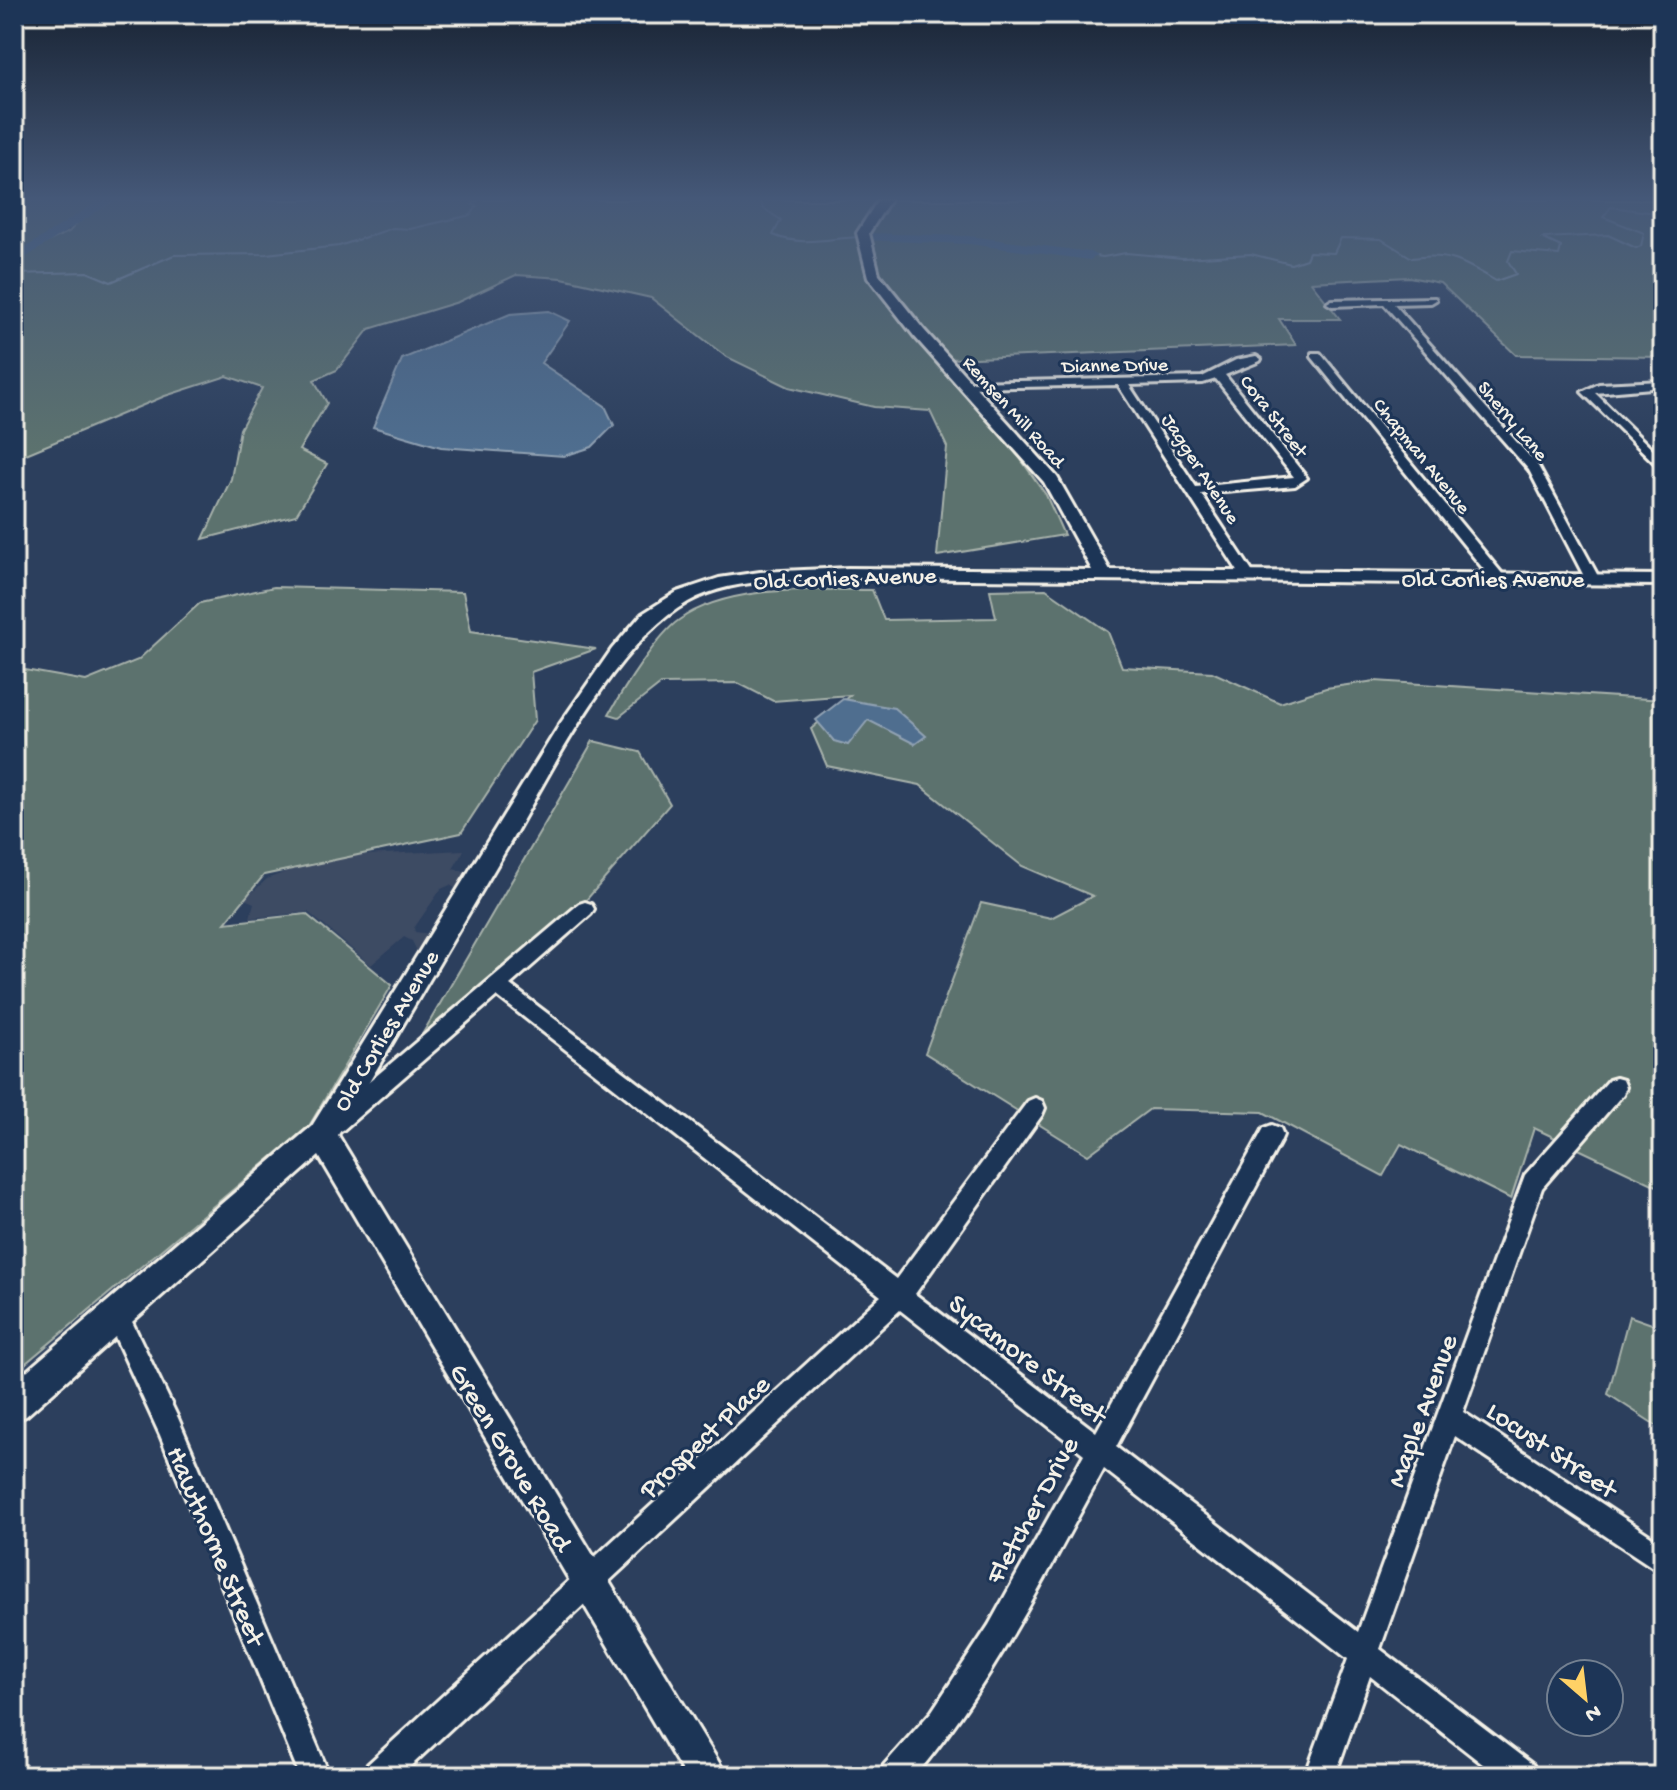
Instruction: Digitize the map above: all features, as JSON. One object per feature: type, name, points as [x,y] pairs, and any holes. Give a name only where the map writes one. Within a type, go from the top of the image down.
[{"type":"street","name":"Remsen Mill Road","points":[[879,284],[919,333],[1051,480],[1103,574]]},
{"type":"street","points":[[1332,303],[1431,300]]},
{"type":"street","name":"Sherry Lane","points":[[1387,302],[1534,469],[1592,578]]},
{"type":"street","name":"Chapman Avenue","points":[[1316,355],[1499,579]]},
{"type":"street","name":"Dianne Drive","points":[[968,385],[1203,380],[1219,375],[1228,365],[1256,359]]},
{"type":"street","name":"Cora Street","points":[[1193,491],[1295,482],[1301,478],[1219,375]]},
{"type":"street","name":"Jagger Avenue","points":[[1122,382],[1248,576]]},
{"type":"street","points":[[1663,384],[1599,387],[1588,392],[1663,467]]},
{"type":"street","name":"Old Corlies Avenue","points":[[322,1135],[593,689],[634,634],[663,607],[719,584],[786,575],[1103,574],[1663,580]]},
{"type":"street","name":"Old Corlies Avenue","points":[[14,1404],[585,909]]},
{"type":"street","name":"Sycamore Street","points":[[498,986],[1522,1776]]},
{"type":"street","name":"Maple Avenue","points":[[1320,1776],[1533,1182],[1616,1087]]},
{"type":"street","name":"Prospect Place","points":[[378,1776],[898,1294],[952,1227],[1035,1108]]},
{"type":"street","name":"Green Grove Road","points":[[322,1135],[707,1776]]},
{"type":"street","name":"Fletcher Drive","points":[[895,1776],[970,1683],[1272,1135]]},
{"type":"street","name":"Hawthorne Street","points":[[117,1315],[169,1427],[315,1776]]},
{"type":"street","name":"Locust Street","points":[[1448,1417],[1663,1560]]},
{"type":"shaded area","points":[[549,311],[570,321],[541,363],[605,406],[614,425],[592,447],[564,456],[441,447],[373,427],[402,359],[510,314]]},
{"type":"shaded area","points":[[843,699],[894,708],[926,736],[915,744],[868,720],[848,745],[834,741],[816,720]]},
{"type":"shaded area","points":[[464,850],[453,869],[468,873],[460,891],[450,885],[441,889],[414,928],[415,932],[431,934],[419,955],[412,941],[404,937],[371,965],[308,912],[250,918],[254,903],[245,899],[267,879],[325,857]]},
{"type":"green space","points":[[14,284],[498,284],[458,302],[369,329],[337,370],[314,380],[327,403],[299,450],[327,464],[296,515],[203,539],[231,479],[240,429],[262,388],[227,376],[165,396],[14,459]]},
{"type":"green space","points":[[587,284],[1312,284],[1340,319],[1279,319],[1296,345],[950,359],[1046,495],[1064,535],[937,556],[947,447],[930,411],[874,407],[789,387],[725,356],[651,298]]},
{"type":"green space","points":[[1441,284],[1663,284],[1663,357],[1516,355]]},
{"type":"green space","points":[[274,587],[463,592],[471,631],[596,649],[531,672],[535,720],[461,833],[264,875],[225,923],[306,914],[392,985],[309,1126],[14,1373],[14,668],[86,681],[138,660],[200,603]]},
{"type":"green space","points":[[1046,589],[1108,632],[1122,667],[1212,672],[1280,703],[1326,688],[1375,681],[1663,700],[1663,1189],[1534,1128],[1511,1199],[1401,1144],[1383,1176],[1263,1112],[1150,1109],[1088,1155],[925,1053],[981,903],[1051,918],[1093,896],[1022,866],[920,785],[827,766],[811,729],[850,695],[773,701],[738,683],[661,684],[619,717],[609,714],[641,664],[670,627],[699,608],[722,600],[798,590],[872,590],[884,620],[996,618],[990,590]]},
{"type":"green space","points":[[593,741],[640,752],[670,804],[567,922],[409,1057]]},
{"type":"green space","points":[[1629,1316],[1663,1328],[1663,1430],[1608,1394]]}]
